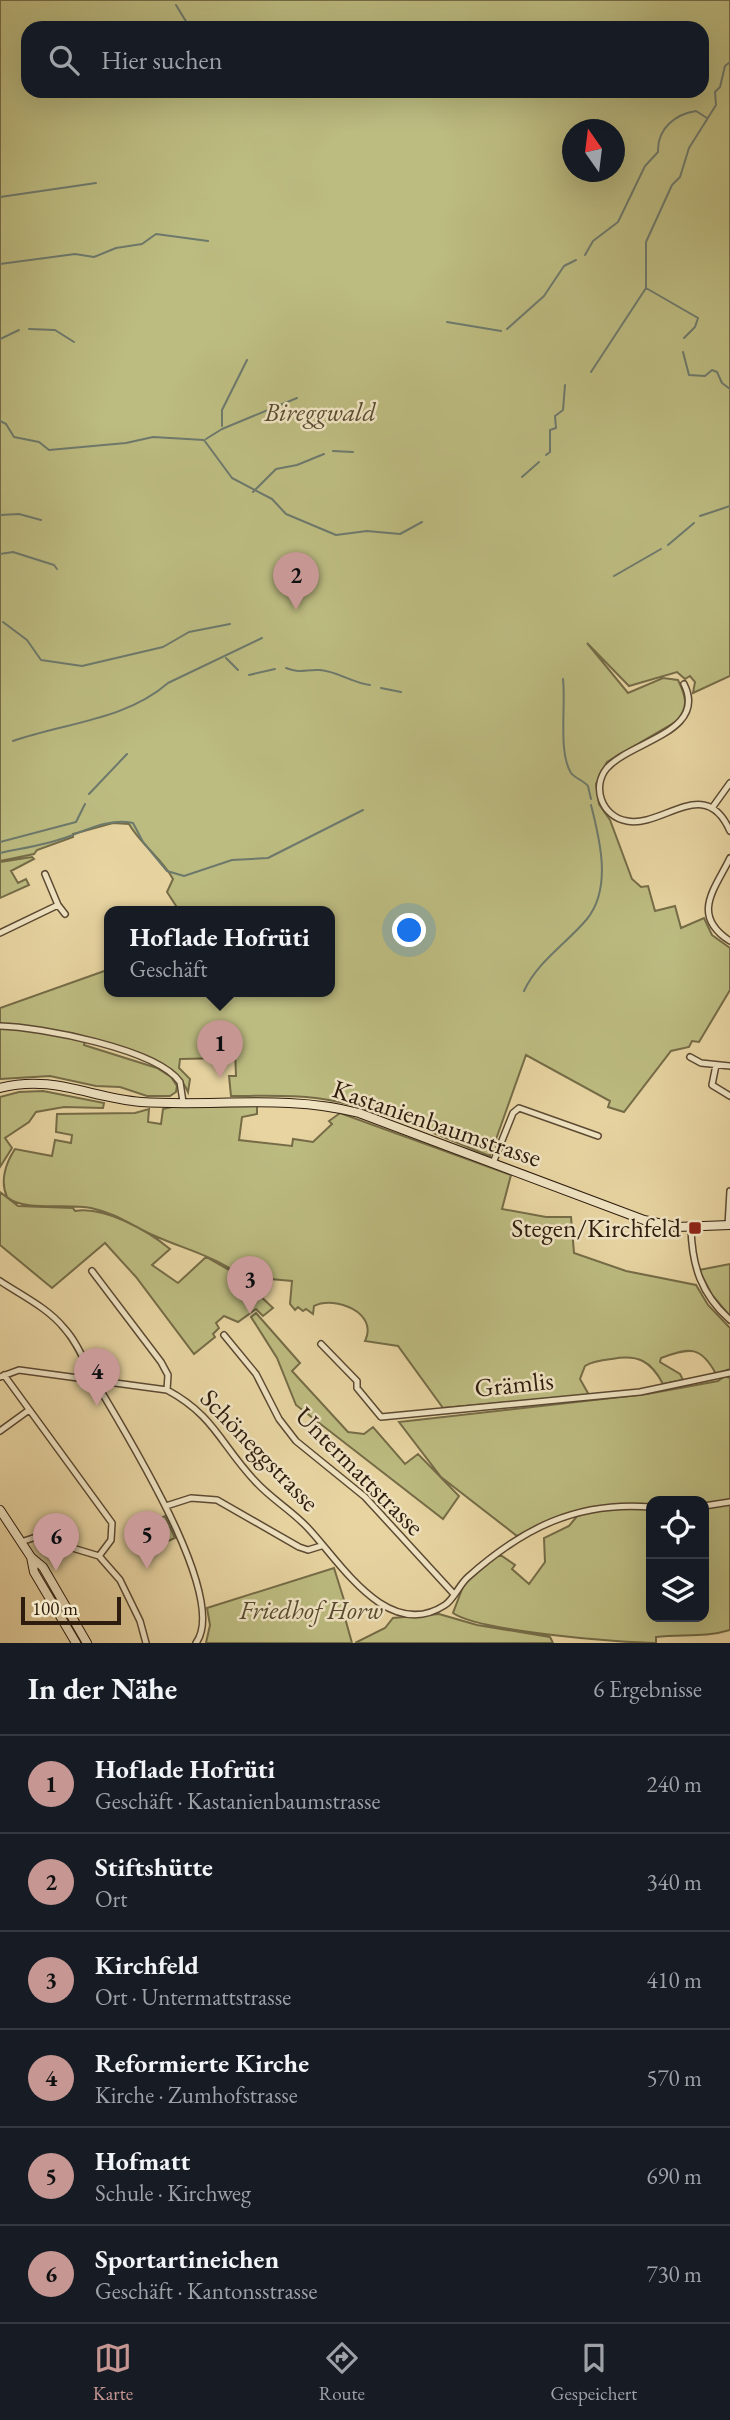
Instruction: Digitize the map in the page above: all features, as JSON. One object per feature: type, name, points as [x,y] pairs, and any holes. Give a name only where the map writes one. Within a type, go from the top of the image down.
[{"type":"street","points":[[684,684],[690,705],[683,721],[611,764],[599,784],[600,799],[609,812],[627,821],[650,818],[689,805],[712,808],[730,831]]},
{"type":"street","points":[[712,808],[730,783]]},
{"type":"street","points":[[730,858],[712,888],[708,907],[713,926],[730,941]]},
{"type":"street","points":[[45,874],[58,905],[65,914]]},
{"type":"street","points":[[0,933],[58,905]]},
{"type":"street","points":[[0,1026],[53,1030],[160,1065],[180,1082],[183,1102]]},
{"type":"street","points":[[690,1056],[701,1063],[730,1066]]},
{"type":"street","points":[[716,1065],[712,1085],[730,1096]]},
{"type":"street","name":"Kastanienbaumstrasse","points":[[0,1088],[52,1083],[130,1101],[285,1101],[332,1106],[644,1220],[691,1228],[729,1226]]},
{"type":"street","points":[[493,1163],[513,1113],[519,1108],[598,1136]]},
{"type":"street","points":[[729,1226],[730,1191]]},
{"type":"street","points":[[691,1228],[693,1261],[701,1284],[713,1303],[730,1320]]},
{"type":"street","points":[[92,1271],[161,1362],[168,1376],[167,1390]]},
{"type":"street","points":[[0,1281],[63,1326],[166,1506],[186,1551],[202,1607],[203,1631],[196,1643]]},
{"type":"street","name":"Untermattstrasse","points":[[224,1335],[256,1374],[290,1434],[365,1497],[453,1593]]},
{"type":"street","name":"Grämlis","points":[[321,1344],[357,1381],[357,1388],[380,1417],[640,1392],[730,1373]]},
{"type":"street","name":"Schöneggstrasse","points":[[2,1376],[19,1370],[167,1390],[197,1407],[254,1480],[307,1527],[321,1546],[374,1600],[394,1612],[430,1612],[449,1602],[453,1593],[515,1539],[552,1521],[605,1506],[646,1507]]},
{"type":"street","points":[[2,1376],[113,1525],[111,1540],[99,1556]]},
{"type":"street","points":[[0,1431],[29,1410]]},
{"type":"street","points":[[166,1506],[191,1498],[217,1500],[299,1547],[308,1549],[321,1546]]},
{"type":"street","points":[[709,1505],[730,1502]]},
{"type":"street","points":[[0,1510],[31,1557],[43,1567],[86,1643]]},
{"type":"street","points":[[21,1542],[36,1537],[99,1556],[120,1580],[140,1621],[146,1643]]},
{"type":"street","points":[[31,1557],[33,1572],[76,1643]]},
{"type":"green space","name":"Bireggwald","points":[[0,0],[730,0],[730,676],[693,693],[695,682],[690,676],[685,679],[677,672],[629,686],[587,643],[628,693],[663,678],[678,680],[684,696],[685,706],[677,721],[607,762],[596,784],[599,804],[610,820],[632,879],[641,887],[648,886],[655,911],[675,906],[681,928],[704,918],[712,935],[730,948],[730,990],[699,1042],[692,1041],[689,1047],[671,1051],[624,1112],[608,1107],[610,1101],[526,1055],[490,1156],[397,1119],[339,1102],[298,1097],[231,1096],[229,1076],[236,1076],[235,1050],[226,1058],[180,1059],[179,1068],[190,1079],[188,1092],[181,1080],[158,1061],[86,1038],[84,1045],[157,1068],[171,1077],[177,1086],[176,1092],[170,1096],[147,1096],[120,1087],[96,1086],[50,1076],[0,1079],[0,1008],[104,971],[104,997],[335,997],[335,906],[176,906],[167,892],[173,879],[129,824],[113,823],[73,834],[73,837],[37,850],[34,854],[0,861]]},
{"type":"green space","points":[[32,857],[34,859],[11,871],[18,883],[26,879],[29,885],[0,898],[0,862]]},
{"type":"green space","points":[[43,1091],[104,1103],[103,1108],[64,1107],[36,1112],[29,1122],[5,1138],[12,1148],[0,1167],[0,1097],[19,1092]]},
{"type":"green space","points":[[257,1106],[257,1114],[242,1117],[239,1140],[292,1146],[293,1139],[313,1142],[332,1124],[329,1121],[340,1113],[511,1175],[502,1209],[546,1217],[571,1217],[574,1253],[626,1271],[696,1285],[708,1305],[730,1328],[730,1369],[716,1374],[700,1354],[694,1351],[680,1352],[661,1358],[660,1362],[680,1374],[683,1380],[663,1384],[654,1370],[643,1361],[629,1358],[605,1360],[585,1366],[580,1379],[589,1395],[443,1408],[398,1346],[365,1341],[368,1331],[366,1322],[353,1309],[323,1303],[314,1306],[313,1314],[298,1307],[295,1310],[290,1304],[292,1281],[259,1278],[254,1288],[231,1269],[108,1213],[91,1208],[24,1204],[7,1197],[5,1173],[15,1149],[52,1156],[55,1140],[71,1143],[72,1135],[56,1132],[57,1114],[135,1113],[149,1109],[148,1122],[161,1124],[163,1109],[172,1107]]},
{"type":"green space","points":[[0,1192],[18,1206],[73,1208],[75,1211],[99,1212],[125,1221],[150,1234],[170,1249],[152,1265],[178,1283],[206,1257],[238,1275],[273,1308],[263,1316],[256,1309],[238,1322],[224,1316],[216,1323],[219,1328],[213,1334],[215,1337],[194,1354],[136,1277],[105,1243],[52,1288],[0,1245]]},
{"type":"green space","points":[[730,1264],[730,1316],[712,1295],[699,1270]]},
{"type":"green space","points":[[256,1313],[300,1363],[292,1371],[348,1432],[364,1434],[373,1427],[405,1464],[418,1454],[459,1496],[443,1519],[296,1405],[277,1358],[251,1317]]},
{"type":"green space","points":[[725,1376],[730,1378],[730,1501],[709,1504],[709,1496],[646,1496],[646,1506],[598,1508],[517,1536],[441,1477],[399,1422],[647,1394],[718,1381]]},
{"type":"green space","points":[[730,1503],[730,1630],[702,1635],[656,1637],[656,1643],[638,1642],[519,1630],[490,1625],[453,1613],[464,1584],[497,1556],[502,1556],[515,1565],[512,1569],[529,1584],[545,1562],[544,1538],[569,1526],[578,1515],[600,1508],[646,1508],[646,1622],[709,1622],[709,1507]]},
{"type":"green space","points":[[165,1516],[175,1538],[139,1554],[129,1533]]},
{"type":"green space","name":"Friedhof Horw","points":[[334,1568],[349,1616],[345,1618],[352,1643],[206,1643],[210,1625],[207,1608]]},
{"type":"green space","points":[[439,1614],[477,1625],[550,1637],[553,1643],[355,1643],[385,1628],[393,1618]]},
{"type":"waterway","points":[[176,5],[186,21]]},
{"type":"waterway","points":[[591,372],[646,288],[646,242],[672,185],[680,177],[689,148],[716,105],[715,92],[720,87],[725,66],[730,62]]},
{"type":"waterway","points":[[585,255],[593,241],[618,222],[645,166],[658,152],[661,136],[669,124],[681,115],[696,111],[707,118]]},
{"type":"waterway","points":[[0,197],[96,183]]},
{"type":"waterway","points":[[0,264],[75,254],[94,257],[116,248],[142,244],[156,234],[208,241]]},
{"type":"waterway","points":[[507,329],[544,296],[564,266],[576,260]]},
{"type":"waterway","points":[[646,288],[698,318],[695,327],[684,338]]},
{"type":"waterway","points":[[447,322],[501,331]]},
{"type":"waterway","points":[[29,329],[55,330],[74,342]]},
{"type":"waterway","points":[[0,339],[19,330]]},
{"type":"waterway","points":[[683,352],[689,375],[705,376],[712,370],[717,372],[722,383],[730,389]]},
{"type":"waterway","points":[[222,426],[222,410],[247,360]]},
{"type":"waterway","points":[[546,455],[550,452],[550,430],[556,428],[555,416],[563,410],[565,385]]},
{"type":"waterway","points":[[206,439],[222,429],[297,398]]},
{"type":"waterway","points":[[0,421],[6,424],[14,437],[39,442],[49,450],[126,443],[153,437],[204,440],[232,478],[272,499],[286,514],[336,535],[367,531],[400,534],[422,522]]},
{"type":"waterway","points":[[333,451],[353,452]]},
{"type":"waterway","points":[[253,492],[276,469],[297,465],[324,454]]},
{"type":"waterway","points":[[522,477],[539,462]]},
{"type":"waterway","points":[[700,516],[730,506]]},
{"type":"waterway","points":[[0,515],[19,514],[41,520]]},
{"type":"waterway","points":[[668,545],[694,523]]},
{"type":"waterway","points":[[614,576],[661,549]]},
{"type":"waterway","points":[[0,554],[13,552],[54,565],[57,569]]},
{"type":"waterway","points":[[3,622],[27,640],[41,660],[82,666],[163,647],[189,632],[230,624]]},
{"type":"waterway","points":[[13,741],[114,713],[133,705],[168,683],[262,638]]},
{"type":"waterway","points":[[226,658],[238,670]]},
{"type":"waterway","points":[[286,668],[326,671],[370,685]]},
{"type":"waterway","points":[[249,675],[275,669]]},
{"type":"waterway","points":[[563,679],[567,764],[571,773],[588,786],[591,799]]},
{"type":"waterway","points":[[381,688],[401,692]]},
{"type":"waterway","points":[[89,794],[127,754]]},
{"type":"waterway","points":[[0,842],[76,822],[85,804]]},
{"type":"waterway","points":[[524,991],[537,971],[579,928],[595,907],[602,879],[602,864],[591,805]]},
{"type":"waterway","points":[[0,853],[53,842],[100,825],[125,822],[133,823],[143,842],[167,871],[184,876],[232,860],[268,858],[363,810]]},
{"type":"place","name":"Stiftshütte","points":[[296,610]]},
{"type":"place","name":"Hoflade Hofrüti","points":[[220,1078]]},
{"type":"place","name":"Stegen/Kirchfeld","points":[[695,1228]]},
{"type":"place","name":"Kirchfeld","points":[[250,1314]]},
{"type":"place","name":"Reformierte Kirche","points":[[97,1406]]},
{"type":"place","name":"Hofmatt","points":[[147,1569]]},
{"type":"place","name":"Sportartineichen","points":[[56,1571]]}]
